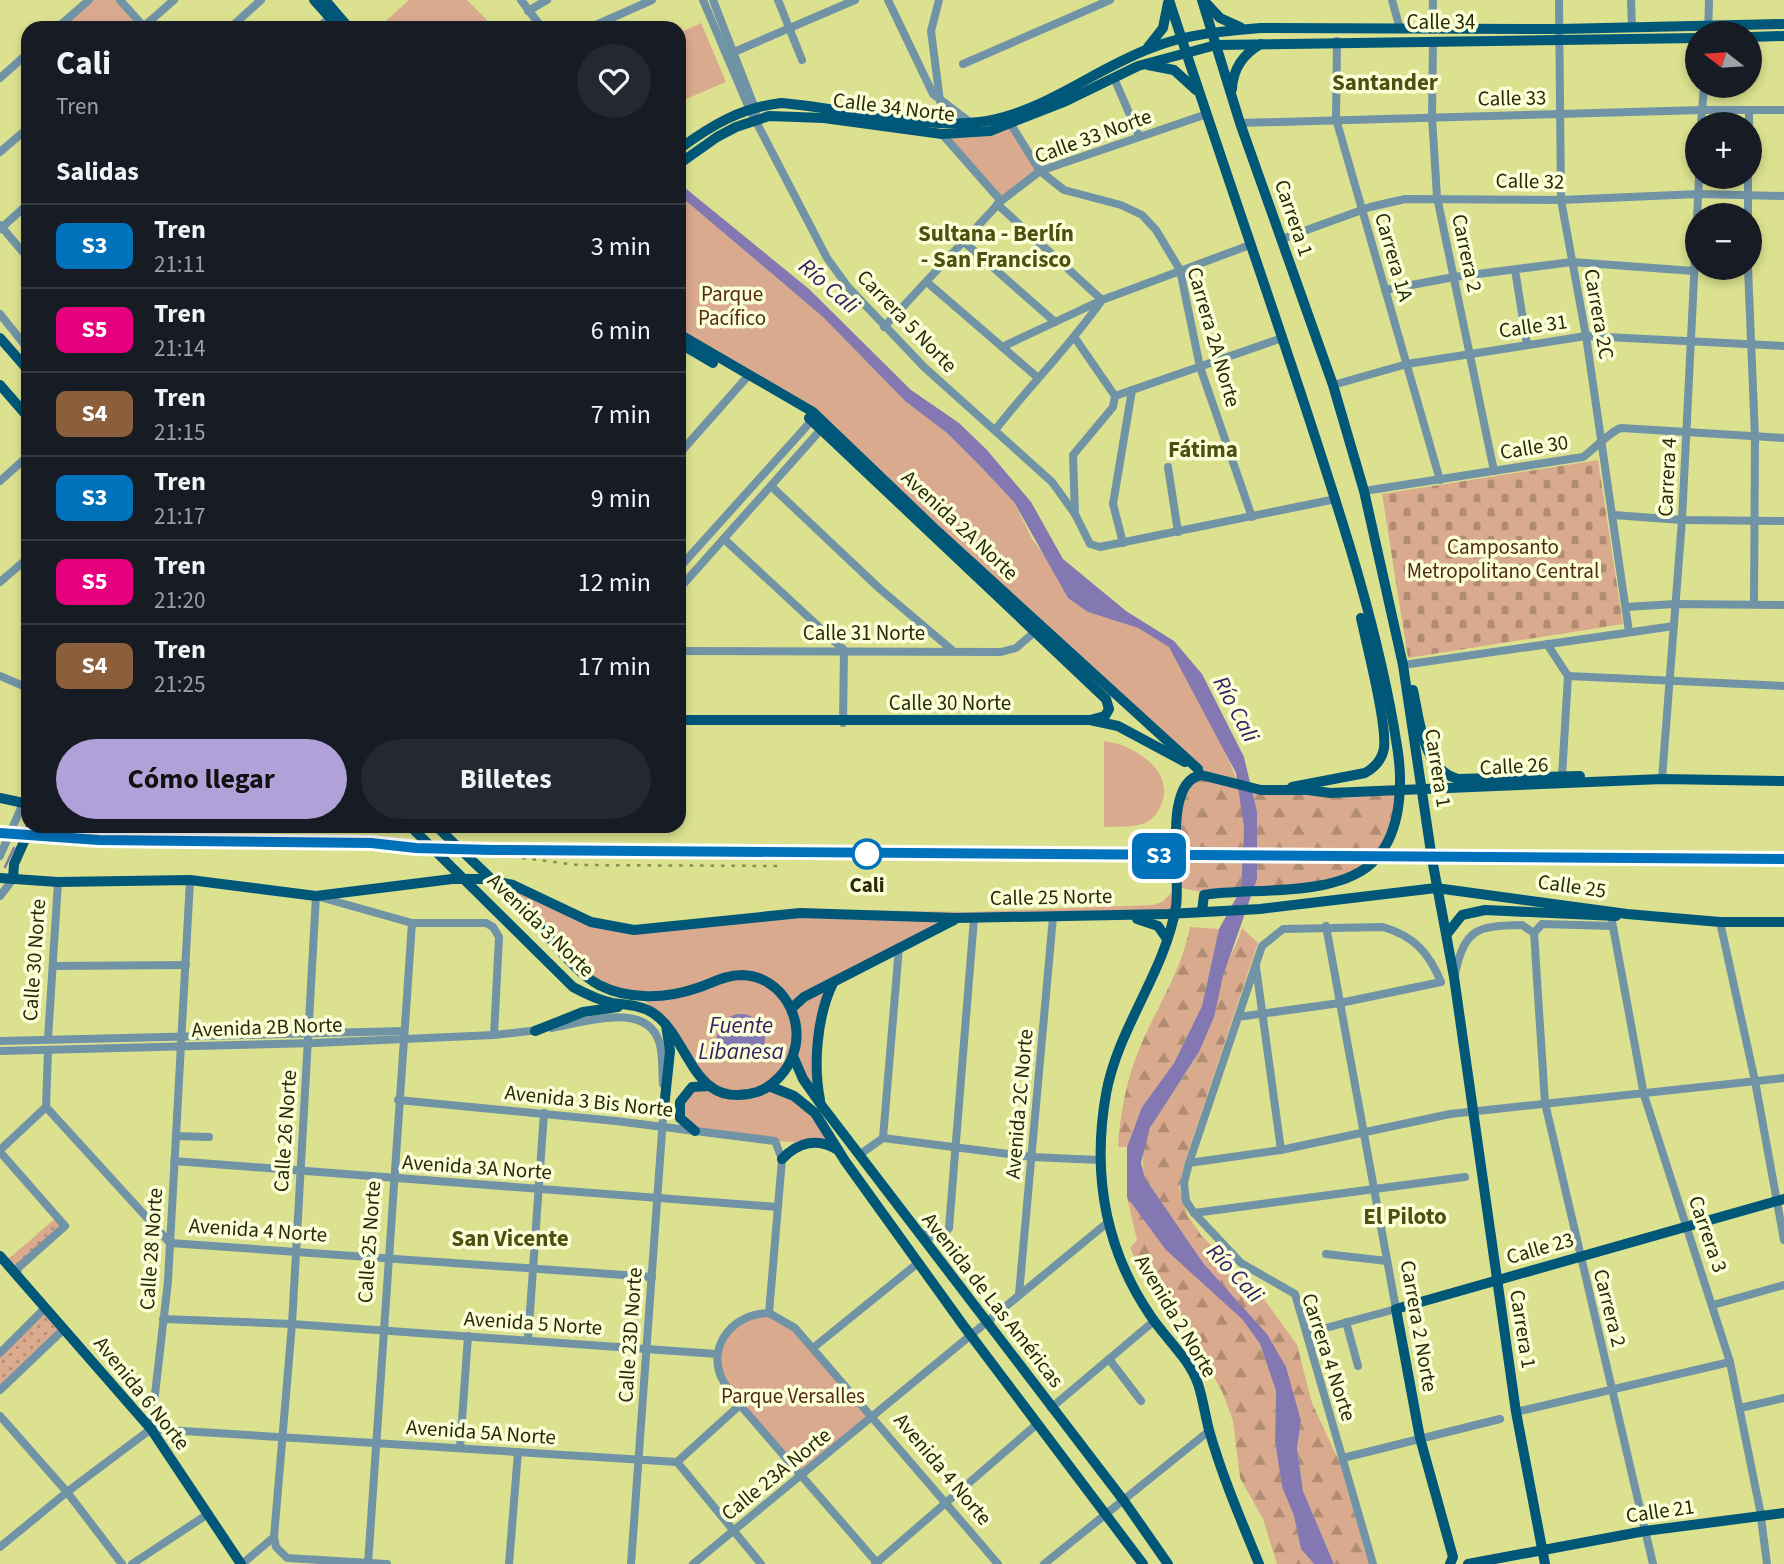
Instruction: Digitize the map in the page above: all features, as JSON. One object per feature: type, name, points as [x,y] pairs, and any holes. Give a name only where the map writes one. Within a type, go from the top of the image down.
[{"type":"main road","points":[[314,0],[340,21]]},
{"type":"main road","points":[[325,0],[336,21]]},
{"type":"main road","points":[[1140,52],[1163,28],[1169,0]]},
{"type":"main road","name":"Carrera 1","points":[[1169,0],[1336,499],[1398,747],[1397,817],[1375,860],[1365,869],[1307,888],[1210,894],[1201,900],[1204,911]]},
{"type":"main road","points":[[1203,0],[1220,18],[1233,25],[1261,28]]},
{"type":"main road","name":"Carrera 1","points":[[1203,0],[1240,123],[1333,385],[1364,491],[1403,665],[1432,859],[1454,977],[1516,1412],[1545,1564]]},
{"type":"main road","name":"Calle 34","points":[[1762,25],[1784,24]]},
{"type":"main road","name":"Calle 34","points":[[1182,38],[1261,28],[1400,29],[1433,35],[1560,41],[1685,38]]},
{"type":"main road","name":"Calle 34","points":[[1186,51],[1216,45],[1268,42],[1560,29],[1685,28]]},
{"type":"main road","points":[[1762,37],[1784,36]]},
{"type":"main road","name":"Calle 34 Norte","points":[[686,154],[757,119],[787,115],[916,125],[971,123],[1006,116],[1063,93],[1140,52],[1182,38]]},
{"type":"main road","points":[[1231,92],[1234,75],[1242,59],[1254,48],[1268,42]]},
{"type":"main road","name":"Calle 34 Norte","points":[[686,152],[710,126],[752,107],[781,103],[825,107],[916,125],[942,134],[968,134],[1010,123],[1138,66],[1186,51]]},
{"type":"main road","points":[[1138,66],[1163,66],[1174,70],[1195,88],[1201,99]]},
{"type":"main road","points":[[0,338],[21,362]]},
{"type":"main road","name":"Avenida 2A Norte","points":[[686,339],[746,379]]},
{"type":"main road","name":"Avenida 2A Norte","points":[[686,347],[814,418],[1037,629],[1108,702],[1105,716],[1090,720]]},
{"type":"main road","points":[[0,384],[21,409]]},
{"type":"main road","points":[[1280,790],[1307,782],[1365,774],[1373,769],[1383,753],[1382,725],[1351,578],[1348,543]]},
{"type":"main road","name":"Avenida 2A Norte","points":[[1037,629],[1203,772]]},
{"type":"main road","points":[[1403,665],[1412,685],[1431,757],[1440,772],[1458,779],[1562,776],[1662,779]]},
{"type":"main road","name":"Calle 30 Norte","points":[[686,720],[843,723],[1090,720],[1118,726],[1203,772]]},
{"type":"main road","name":"Calle 26","points":[[1203,772],[1261,790],[1353,793],[1662,779],[1784,780]]},
{"type":"main road","name":"Avenida 2 Norte","points":[[1203,772],[1191,778],[1180,795],[1175,913],[1153,980],[1113,1070],[1101,1128],[1099,1160],[1107,1223],[1128,1279],[1198,1383],[1209,1431],[1234,1505],[1259,1564]]},
{"type":"main road","points":[[0,798],[21,799]]},
{"type":"main road","points":[[13,879],[12,869],[28,833]]},
{"type":"main road","name":"Avenida 3 Norte","points":[[417,833],[573,987],[590,997],[648,1010],[666,1023]]},
{"type":"main road","name":"Avenida 3 Norte","points":[[443,833],[533,919],[583,974],[612,991],[631,997],[670,994],[695,989],[726,976],[744,975],[771,984],[792,1008]]},
{"type":"main road","points":[[0,877],[58,882],[190,880],[316,896]]},
{"type":"main road","name":"Calle 25 Norte","points":[[316,896],[452,879],[480,879],[513,885],[591,922],[634,930],[800,914],[974,918],[1260,909],[1354,896]]},
{"type":"main road","name":"Calle 25","points":[[1354,896],[1436,888],[1627,914],[1720,922],[1784,922]]},
{"type":"main road","points":[[1447,934],[1462,915],[1485,910],[1612,921],[1627,914]]},
{"type":"main road","points":[[1118,915],[1154,924],[1165,932],[1167,939]]},
{"type":"main road","name":"Calle 25 Norte","points":[[792,1008],[804,997],[957,918]]},
{"type":"main road","points":[[822,1106],[816,1080],[824,1001],[833,982]]},
{"type":"main road","points":[[535,1031],[583,1012],[631,1006]]},
{"type":"main road","points":[[695,1131],[680,1118],[681,1098],[696,1086],[741,1094],[769,1086],[786,1069],[793,1056],[797,1029],[792,1008]]},
{"type":"main road","points":[[666,1023],[689,1065],[711,1087]]},
{"type":"main road","points":[[664,1108],[670,1051],[666,1023]]},
{"type":"main road","name":"Avenida de Las Américas","points":[[793,1056],[803,1079],[822,1106],[1124,1501],[1168,1564]]},
{"type":"main road","name":"Avenida de Las Américas","points":[[769,1086],[794,1096],[809,1107],[918,1263],[1143,1564]]},
{"type":"main road","points":[[782,1159],[797,1146],[808,1143],[828,1144],[839,1151]]},
{"type":"main road","name":"Calle 23","points":[[1396,1309],[1780,1200]]},
{"type":"main road","name":"Avenida 6 Norte","points":[[0,1256],[152,1429],[242,1564]]},
{"type":"main road","name":"Carrera 2 Norte","points":[[1396,1309],[1420,1438],[1451,1560]]},
{"type":"main road","name":"Calle 21","points":[[1466,1564],[1645,1531],[1784,1513]]},
{"type":"main road","points":[[1451,1560],[1466,1564]]},
{"type":"street","points":[[65,21],[89,0]]},
{"type":"street","points":[[120,0],[138,21]]},
{"type":"street","points":[[150,21],[174,0]]},
{"type":"street","points":[[238,21],[261,0]]},
{"type":"street","points":[[520,0],[536,21]]},
{"type":"street","points":[[528,11],[547,0]]},
{"type":"street","points":[[605,21],[652,0]]},
{"type":"street","name":"Carrera 5 Norte","points":[[703,0],[757,119],[827,258],[848,288],[924,367],[1052,482],[1075,514],[1090,544],[1100,547],[1123,543]]},
{"type":"street","name":"Carrera 5 Norte","points":[[713,0],[752,107]]},
{"type":"street","points":[[778,0],[803,60]]},
{"type":"street","points":[[734,52],[789,28],[834,4],[855,0]]},
{"type":"street","points":[[888,0],[921,74],[940,101],[971,123]]},
{"type":"street","points":[[939,0],[931,31],[940,101]]},
{"type":"street","points":[[963,64],[1110,0]]},
{"type":"street","points":[[1392,0],[1400,29]]},
{"type":"street","name":"Carrera 2","points":[[1433,0],[1432,116],[1437,197],[1494,471]]},
{"type":"street","name":"Carrera 2C","points":[[1559,0],[1560,200],[1586,336],[1629,632]]},
{"type":"street","points":[[1631,0],[1632,27]]},
{"type":"street","points":[[1709,0],[1709,21]]},
{"type":"street","points":[[326,21],[333,15]]},
{"type":"street","name":"Carrera 1A","points":[[1337,41],[1336,119],[1440,480]]},
{"type":"street","points":[[0,78],[21,59]]},
{"type":"street","points":[[1114,78],[1139,136]]},
{"type":"street","points":[[1702,110],[1703,98]]},
{"type":"street","name":"Calle 33","points":[[1240,123],[1432,116],[1784,110]]},
{"type":"street","name":"Calle 33 Norte","points":[[884,327],[928,283],[999,202],[1040,171],[1207,114]]},
{"type":"street","name":"Carrera 2A Norte","points":[[1010,123],[1040,171],[1064,191],[1121,205],[1142,215],[1156,230],[1180,270],[1200,367],[1252,517]]},
{"type":"street","points":[[0,152],[21,134]]},
{"type":"street","points":[[942,134],[999,202],[1102,300]]},
{"type":"street","name":"Carrera 4","points":[[1698,189],[1698,203]]},
{"type":"street","points":[[1747,189],[1747,203]]},
{"type":"street","name":"Calle 32","points":[[1282,239],[1390,202],[1437,197],[1560,200],[1698,194],[1784,196]]},
{"type":"street","points":[[21,210],[1,227],[21,249]]},
{"type":"street","points":[[964,242],[1055,322]]},
{"type":"street","points":[[1002,347],[1102,300],[1250,245]]},
{"type":"street","points":[[1385,290],[1454,277],[1572,262],[1685,270]]},
{"type":"street","points":[[1515,270],[1527,344]]},
{"type":"street","name":"Carrera 4","points":[[1662,779],[1682,520],[1694,280]]},
{"type":"street","points":[[1748,280],[1755,437],[1754,603]]},
{"type":"street","points":[[928,283],[1037,377]]},
{"type":"street","points":[[996,429],[1037,377],[1075,338],[1102,300]]},
{"type":"street","points":[[0,314],[21,340]]},
{"type":"street","name":"Calle 31","points":[[1333,385],[1407,364],[1586,336],[1784,346]]},
{"type":"street","points":[[1075,338],[1115,396],[1114,407],[1073,455],[1075,514]]},
{"type":"street","points":[[1115,396],[1282,338]]},
{"type":"street","points":[[686,446],[746,379]]},
{"type":"street","points":[[1132,390],[1113,504],[1123,543],[1336,499]]},
{"type":"street","points":[[686,560],[814,418]]},
{"type":"street","points":[[686,581],[823,427]]},
{"type":"street","name":"Calle 30","points":[[1364,491],[1583,457],[1602,444],[1614,429],[1621,428],[1784,438]]},
{"type":"street","points":[[0,481],[21,462]]},
{"type":"street","points":[[1168,467],[1178,532]]},
{"type":"street","points":[[772,486],[880,589],[952,650]]},
{"type":"street","points":[[1613,515],[1682,520],[1784,521]]},
{"type":"street","points":[[724,540],[844,650],[843,723]]},
{"type":"street","points":[[0,582],[21,564]]},
{"type":"street","points":[[1626,607],[1675,604],[1784,605]]},
{"type":"street","points":[[1403,665],[1674,626]]},
{"type":"street","name":"Calle 31 Norte","points":[[686,651],[1010,651],[1037,629]]},
{"type":"street","points":[[1546,644],[1568,676],[1562,776]]},
{"type":"street","points":[[1568,676],[1784,686]]},
{"type":"street","points":[[0,677],[21,685]]},
{"type":"street","points":[[0,856],[21,810]]},
{"type":"street","points":[[0,896],[5,886],[13,879]]},
{"type":"street","name":"Calle 28 Norte","points":[[152,1429],[170,1243],[190,880]]},
{"type":"street","name":"Calle 30 Norte","points":[[48,1040],[58,882]]},
{"type":"street","points":[[316,896],[412,923],[486,923],[493,927],[499,937],[494,1035]]},
{"type":"street","name":"Calle 26 Norte","points":[[274,1537],[292,1324],[316,896]]},
{"type":"street","name":"Avenida 2C Norte","points":[[1019,1294],[1053,917]]},
{"type":"street","points":[[916,1231],[936,1239],[947,1232],[974,918]]},
{"type":"street","points":[[1454,977],[1464,943],[1471,934],[1491,925],[1522,925],[1534,933],[1542,924],[1612,921]]},
{"type":"street","name":"Carrera 3","points":[[1612,921],[1644,1095],[1730,1362],[1761,1517],[1767,1564]]},
{"type":"street","points":[[1720,922],[1780,1200],[1784,1240]]},
{"type":"street","name":"Calle 25 Norte","points":[[368,1563],[402,1035],[412,923]]},
{"type":"street","points":[[1238,1017],[1262,1014],[1340,1003],[1441,982],[1432,961],[1412,939],[1396,930],[1371,925],[1326,926],[1283,929],[1273,934],[1262,946],[1255,964],[1262,1014],[1281,1150]]},
{"type":"street","name":"Carrera 2 Norte","points":[[1326,926],[1396,1309]]},
{"type":"street","name":"Carrera 2","points":[[1534,933],[1545,1103],[1653,1564]]},
{"type":"street","points":[[883,1139],[899,947]]},
{"type":"street","name":"Carrera 4 Norte","points":[[1255,964],[1189,1163],[1184,1183],[1186,1201],[1241,1263],[1295,1294],[1373,1564]]},
{"type":"street","points":[[53,965],[186,965]]},
{"type":"street","name":"Avenida 2B Norte","points":[[0,1041],[181,1042],[494,1035],[616,1018],[643,1021],[651,1028],[661,1047],[664,1108]]},
{"type":"street","name":"Avenida 2B Norte","points":[[0,1051],[48,1051],[181,1042]]},
{"type":"street","name":"Calle 30 Norte","points":[[46,1107],[48,1051]]},
{"type":"street","points":[[1189,1163],[1281,1150],[1363,1131],[1472,1111],[1644,1095],[1784,1078]]},
{"type":"street","name":"Avenida 3 Bis Norte","points":[[398,1100],[544,1113],[775,1141],[782,1159]]},
{"type":"street","points":[[15,1270],[65,1226],[0,1151],[46,1107]]},
{"type":"street","name":"Avenida 4 Norte","points":[[46,1107],[170,1243],[652,1278]]},
{"type":"street","name":"Calle 23D Norte","points":[[631,1564],[664,1108]]},
{"type":"street","points":[[528,1340],[544,1113]]},
{"type":"street","points":[[176,1136],[209,1137]]},
{"type":"street","points":[[859,1155],[883,1139],[1031,1157],[1099,1160]]},
{"type":"street","points":[[782,1159],[769,1313],[749,1315],[731,1326],[717,1354],[721,1376],[740,1405],[877,1564],[1037,1424]]},
{"type":"street","name":"Avenida 3A Norte","points":[[174,1161],[777,1207]]},
{"type":"street","points":[[1195,1213],[1465,1177]]},
{"type":"street","name":"Calle 23A Norte","points":[[693,1564],[803,1477],[1107,1223]]},
{"type":"street","points":[[1326,1254],[1387,1261]]},
{"type":"street","points":[[813,1348],[918,1263]]},
{"type":"street","points":[[1713,1305],[1784,1285]]},
{"type":"street","points":[[0,1353],[46,1308]]},
{"type":"street","name":"Calle 23","points":[[1307,1333],[1396,1309]]},
{"type":"street","name":"Avenida 4 Norte","points":[[769,1313],[788,1321],[813,1348],[998,1564]]},
{"type":"street","name":"Avenida 5 Norte","points":[[163,1320],[292,1324],[717,1354]]},
{"type":"street","points":[[1051,1408],[1154,1321]]},
{"type":"street","points":[[1346,1322],[1358,1367]]},
{"type":"street","points":[[0,1390],[64,1329]]},
{"type":"street","points":[[460,1448],[468,1336]]},
{"type":"street","points":[[1109,1359],[1141,1401]]},
{"type":"street","points":[[1516,1412],[1730,1362]]},
{"type":"street","points":[[1740,1408],[1784,1398]]},
{"type":"street","points":[[740,1405],[677,1462],[761,1564]]},
{"type":"street","points":[[0,1416],[66,1492],[121,1564]]},
{"type":"street","points":[[1343,1458],[1500,1419]]},
{"type":"street","points":[[0,1547],[66,1492],[152,1429]]},
{"type":"street","name":"Avenida 5A Norte","points":[[152,1429],[677,1462]]},
{"type":"street","points":[[1044,1564],[1209,1431]]},
{"type":"street","points":[[509,1564],[518,1452]]},
{"type":"street","points":[[132,1564],[208,1514]]},
{"type":"street","points":[[242,1564],[274,1537],[281,1554],[297,1562],[387,1564]]},
{"type":"green space","points":[[89,0],[120,0],[136,21],[65,21]]},
{"type":"green space","points":[[409,0],[467,0],[488,21],[386,21]]},
{"type":"green space","points":[[701,23],[726,82],[686,99],[686,30]]},
{"type":"green space","points":[[1010,123],[1040,171],[1001,201],[942,134]]},
{"type":"green space","name":"Parque Pacífico","points":[[686,201],[823,317],[905,401],[947,433],[981,467],[1014,502],[1032,539],[1088,612],[1138,628],[1169,647],[1221,742],[1239,785],[1207,776],[813,412],[686,338]]},
{"type":"green space","name":"Camposanto Metropolitano Central","points":[[1598,460],[1623,624],[1408,658],[1382,494]]},
{"type":"green space","points":[[1104,741],[1127,747],[1149,761],[1157,771],[1164,793],[1158,811],[1146,823],[1104,827]]},
{"type":"green space","points":[[1191,778],[1239,785],[1244,828],[1241,889],[1206,893],[1177,887],[1178,803]]},
{"type":"green space","points":[[1252,789],[1398,792],[1399,802],[1375,861],[1330,882],[1255,890]]},
{"type":"green space","points":[[501,881],[611,927],[848,910],[970,912],[1152,905],[1162,902],[1177,887],[1175,913],[957,918],[834,982],[819,1047],[822,1106],[793,1057],[769,1086],[815,1113],[827,1144],[775,1141],[688,1127],[681,1098],[704,1085],[666,1023],[643,999],[596,984]]},
{"type":"green space","points":[[1190,927],[1219,929],[1202,1006],[1174,1063],[1142,1107],[1127,1147],[1118,1147],[1130,1075],[1145,1036],[1174,976]]},
{"type":"green space","points":[[1242,928],[1258,943],[1185,1161],[1179,1188],[1188,1216],[1201,1235],[1264,1299],[1297,1345],[1312,1403],[1339,1461],[1369,1564],[1334,1564],[1303,1491],[1297,1448],[1301,1421],[1267,1334],[1203,1264],[1145,1178],[1145,1143],[1160,1110],[1200,1049],[1224,972]]},
{"type":"green space","points":[[1127,1197],[1150,1227],[1242,1319],[1260,1344],[1276,1391],[1275,1441],[1282,1487],[1294,1516],[1301,1549],[1314,1564],[1277,1564],[1263,1519],[1240,1478],[1233,1421],[1222,1391],[1200,1353],[1191,1328],[1183,1317],[1160,1302],[1130,1248],[1137,1240]]},
{"type":"green space","points":[[57,1217],[65,1226],[18,1268],[5,1262]]},
{"type":"green space","points":[[45,1308],[64,1329],[0,1390],[0,1353]]},
{"type":"green space","name":"Parque Versalles","points":[[749,1315],[781,1317],[873,1416],[803,1477],[735,1397],[719,1362],[721,1343],[727,1334]]},
{"type":"water","points":[[686,189],[809,289],[911,390],[959,423],[987,450],[1031,502],[1063,559],[1126,611],[1174,641],[1202,674],[1244,757],[1257,812],[1257,879],[1223,976],[1214,1017],[1199,1052],[1150,1128],[1141,1163],[1145,1178],[1203,1263],[1267,1334],[1286,1367],[1301,1421],[1297,1448],[1303,1491],[1334,1564],[1314,1564],[1301,1549],[1294,1516],[1282,1487],[1275,1441],[1276,1391],[1260,1344],[1242,1319],[1166,1250],[1127,1197],[1127,1147],[1142,1107],[1174,1063],[1202,1006],[1219,929],[1241,889],[1244,828],[1236,773],[1169,647],[1138,628],[1088,612],[1068,598],[1014,502],[947,433],[905,401],[823,317],[686,201]]},
{"type":"water","name":"Fuente Libanesa","points":[[741,1014],[758,1021],[765,1038],[758,1055],[741,1062],[724,1055],[717,1038],[724,1021]]},
{"type":"waterway","points":[[5,867],[14,848]]},
{"type":"railway","points":[[0,833],[99,840],[371,843],[416,848],[466,849],[1784,859]]},
{"type":"railway","points":[[522,858],[578,865],[777,866]]},
{"type":"train","name":"S3","points":[[0,833],[66,839],[371,843],[416,848],[493,850],[1784,859]]},
{"type":"place","name":"Cali","points":[[867,854]]},
{"type":"district","name":"Santander","points":[[1385,82]]},
{"type":"district","name":"Sultana - Berlín - San Francisco","points":[[996,246]]},
{"type":"district","name":"Fátima","points":[[1203,449]]},
{"type":"district","name":"El Piloto","points":[[1405,1216]]},
{"type":"district","name":"San Vicente","points":[[510,1238]]},
{"type":"water label","name":"Río Cali","points":[[829,286]]},
{"type":"water label","name":"Río Cali","points":[[1236,709]]},
{"type":"water label","name":"Río Cali","points":[[1235,1273]]}]
